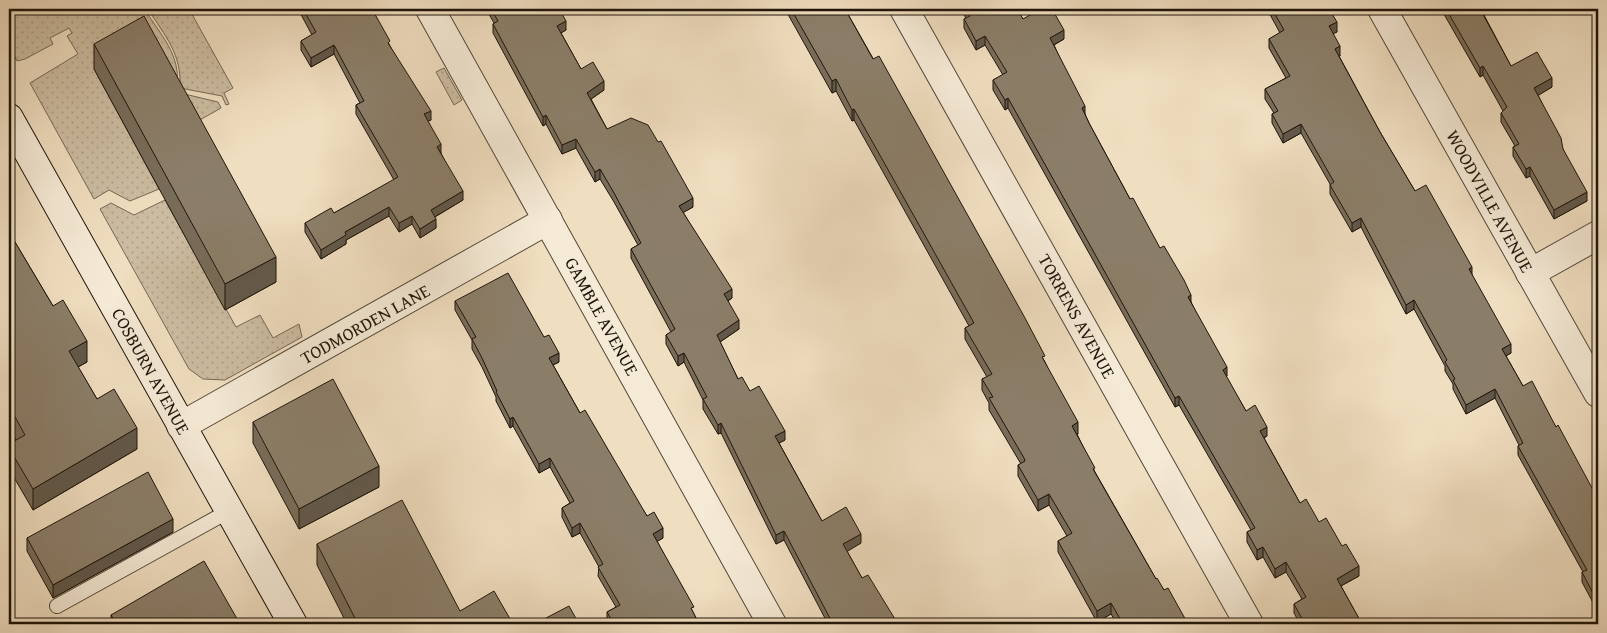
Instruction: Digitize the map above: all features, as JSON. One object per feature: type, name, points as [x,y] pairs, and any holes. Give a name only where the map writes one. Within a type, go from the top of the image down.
[{"type":"street","name":"GAMBLE AVENUE","points":[[430,9],[772,624]]},
{"type":"street","name":"TORRENS AVENUE","points":[[904,9],[1249,624]]},
{"type":"street","name":"WOODVILLE AVENUE","points":[[1382,9],[1598,393]]},
{"type":"street","name":"COSBURN AVENUE","points":[[9,118],[293,624]]},
{"type":"street","name":"TODMORDEN LANE","points":[[181,426],[548,220]]},
{"type":"street","points":[[1530,273],[1598,235]]},
{"type":"lane","points":[[57,606],[229,511]]},
{"type":"shaded area","points":[[17,9],[144,9],[173,55],[176,65],[177,87],[94,69],[159,189],[130,201],[109,190],[94,199],[30,83],[78,54],[67,36],[72,33],[69,28],[50,38],[53,44],[25,59],[17,61],[9,45],[9,13]]},
{"type":"shaded area","points":[[148,9],[189,9],[233,88],[224,93],[229,104],[226,105],[222,96],[180,88],[180,76],[175,55]]},
{"type":"shaded area","points":[[444,68],[462,100],[454,105],[436,72]]},
{"type":"shaded area","points":[[176,92],[218,102],[221,108],[198,121]]},
{"type":"shaded area","points":[[165,200],[236,327],[260,315],[273,338],[299,324],[302,337],[225,380],[203,379],[189,369],[100,209],[111,203],[134,215]]},
{"type":"building","points":[[303,9],[372,9],[390,41],[388,43],[431,111],[424,114],[441,144],[437,147],[463,191],[431,210],[436,219],[420,229],[412,216],[399,223],[389,207],[345,232],[346,235],[321,250],[305,223],[331,208],[334,213],[398,177],[356,105],[364,101],[334,45],[311,58],[301,41],[316,32]]},
{"type":"building","points":[[491,9],[559,9],[566,21],[557,26],[581,69],[593,62],[604,81],[587,93],[607,129],[631,118],[648,125],[658,142],[661,141],[693,198],[679,206],[732,289],[724,294],[739,320],[717,335],[738,379],[742,377],[750,391],[759,386],[785,431],[775,436],[822,521],[846,507],[861,534],[843,544],[862,578],[868,575],[898,624],[833,624],[784,531],[776,535],[721,423],[718,425],[703,399],[707,397],[684,353],[678,356],[666,335],[675,329],[631,249],[641,243],[614,193],[600,169],[595,172],[576,139],[562,145],[546,115],[543,117],[493,24],[498,21]]},
{"type":"building","points":[[791,9],[845,9],[873,59],[879,56],[1045,356],[1042,357],[1078,422],[1072,426],[1095,468],[1093,469],[1156,579],[1164,590],[1168,588],[1188,624],[1123,624],[1111,603],[1097,611],[1058,541],[1072,533],[1049,494],[1038,500],[1018,465],[1025,461],[1024,458],[989,398],[993,397],[982,379],[992,374],[965,328],[974,323],[854,109],[852,110],[836,79],[832,81]]},
{"type":"building","points":[[966,9],[1017,9],[1023,19],[1040,9],[1052,9],[1064,30],[1050,38],[1085,106],[1082,108],[1089,123],[1130,199],[1133,198],[1160,248],[1164,246],[1184,280],[1191,295],[1188,297],[1227,367],[1223,370],[1246,411],[1255,405],[1267,427],[1260,431],[1300,503],[1306,499],[1319,522],[1326,518],[1342,546],[1346,544],[1359,566],[1337,579],[1362,624],[1305,624],[1294,604],[1306,597],[1286,562],[1275,569],[1263,547],[1257,550],[1247,532],[1255,528],[1179,396],[1175,398],[1008,98],[1005,100],[993,80],[1007,72],[985,36],[976,41],[964,19],[970,16]]},
{"type":"building","points":[[1272,9],[1329,9],[1337,22],[1329,26],[1340,46],[1335,49],[1380,132],[1415,191],[1426,185],[1472,267],[1469,269],[1511,344],[1502,349],[1523,386],[1532,381],[1556,427],[1558,425],[1598,499],[1598,603],[1582,572],[1587,570],[1518,446],[1523,443],[1495,389],[1466,405],[1453,380],[1455,379],[1445,362],[1447,360],[1414,300],[1406,305],[1361,218],[1352,223],[1330,185],[1334,182],[1301,124],[1283,134],[1272,114],[1278,111],[1265,89],[1290,76],[1269,39],[1284,30]]},
{"type":"building","points":[[1446,9],[1480,9],[1511,66],[1537,52],[1552,78],[1534,88],[1561,138],[1563,149],[1587,192],[1554,210],[1530,167],[1526,169],[1513,147],[1519,144],[1501,113],[1507,107],[1483,66],[1480,68]]},
{"type":"building","points":[[144,16],[276,257],[225,284],[94,44]]},
{"type":"building","points":[[9,232],[53,306],[63,300],[87,341],[69,351],[97,399],[114,389],[137,428],[33,489],[9,448],[9,444],[25,435],[9,406]]},
{"type":"building","points":[[508,273],[544,337],[549,335],[559,353],[549,358],[580,413],[585,410],[647,516],[654,512],[663,528],[653,534],[694,607],[691,608],[699,624],[614,624],[607,612],[620,605],[598,567],[603,564],[580,523],[572,528],[562,508],[574,501],[550,458],[539,464],[513,417],[510,419],[472,339],[476,337],[455,301]]},
{"type":"building","points":[[333,379],[379,466],[299,509],[253,422]]},
{"type":"building","points":[[148,472],[173,519],[53,585],[27,538]]},
{"type":"building","points":[[402,500],[460,611],[494,591],[513,624],[358,624],[317,544]]},
{"type":"building","points":[[204,561],[240,624],[116,624],[111,615]]},
{"type":"building","points":[[569,606],[579,624],[550,624],[546,618]]}]
